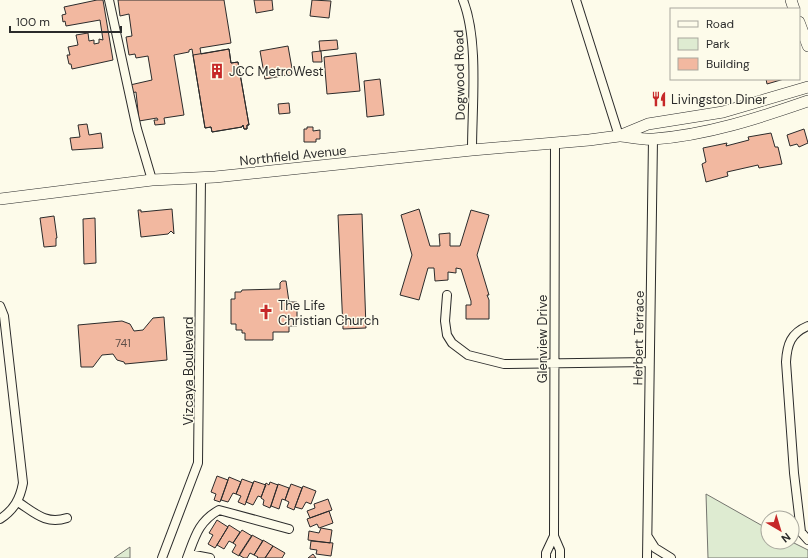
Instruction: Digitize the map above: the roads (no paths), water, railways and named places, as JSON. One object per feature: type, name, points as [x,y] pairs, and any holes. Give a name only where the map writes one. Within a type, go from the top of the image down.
[{"type":"main road","points":[[800,25],[808,46]]},
{"type":"main road","points":[[618,136],[648,124],[702,116],[808,87]]},
{"type":"main road","points":[[618,136],[653,139],[711,130],[763,117],[808,101]]},
{"type":"main road","points":[[653,139],[656,129],[697,123],[702,116]]},
{"type":"main road","name":"Northfield Avenue","points":[[0,199],[152,180],[201,178],[618,136]]},
{"type":"street","points":[[109,0],[137,129],[152,180]]},
{"type":"street","name":"Dogwood Road","points":[[463,0],[467,12],[472,54],[472,150]]},
{"type":"street","points":[[576,0],[618,136]]},
{"type":"street","name":"Herbert Terrace","points":[[647,558],[653,139]]},
{"type":"street","name":"Glenview Drive","points":[[555,143],[554,536],[560,550],[560,558]]},
{"type":"street","name":"Vizcaya Boulevard","points":[[162,558],[198,464],[201,178]]},
{"type":"street","points":[[447,295],[445,321],[447,335],[452,343],[468,355],[504,364],[649,362]]},
{"type":"street","points":[[0,306],[4,316],[23,483],[18,502],[6,515],[0,518]]},
{"type":"street","points":[[808,326],[799,329],[791,337],[786,356],[794,473],[801,532],[808,540]]},
{"type":"street","points":[[18,502],[44,519],[58,521],[67,518]]},
{"type":"street","points":[[210,558],[188,556],[198,529],[208,516],[219,510],[289,529]]},
{"type":"street","name":"Glenview Drive","points":[[546,558],[546,553],[554,536]]},
{"type":"street","points":[[648,537],[655,548],[671,558]]},
{"type":"place","name":"JCC MetroWest","points":[[217,71]]},
{"type":"place","name":"Livingston Diner","points":[[659,99]]},
{"type":"place","name":"The Life Christian Church","points":[[266,312]]}]
